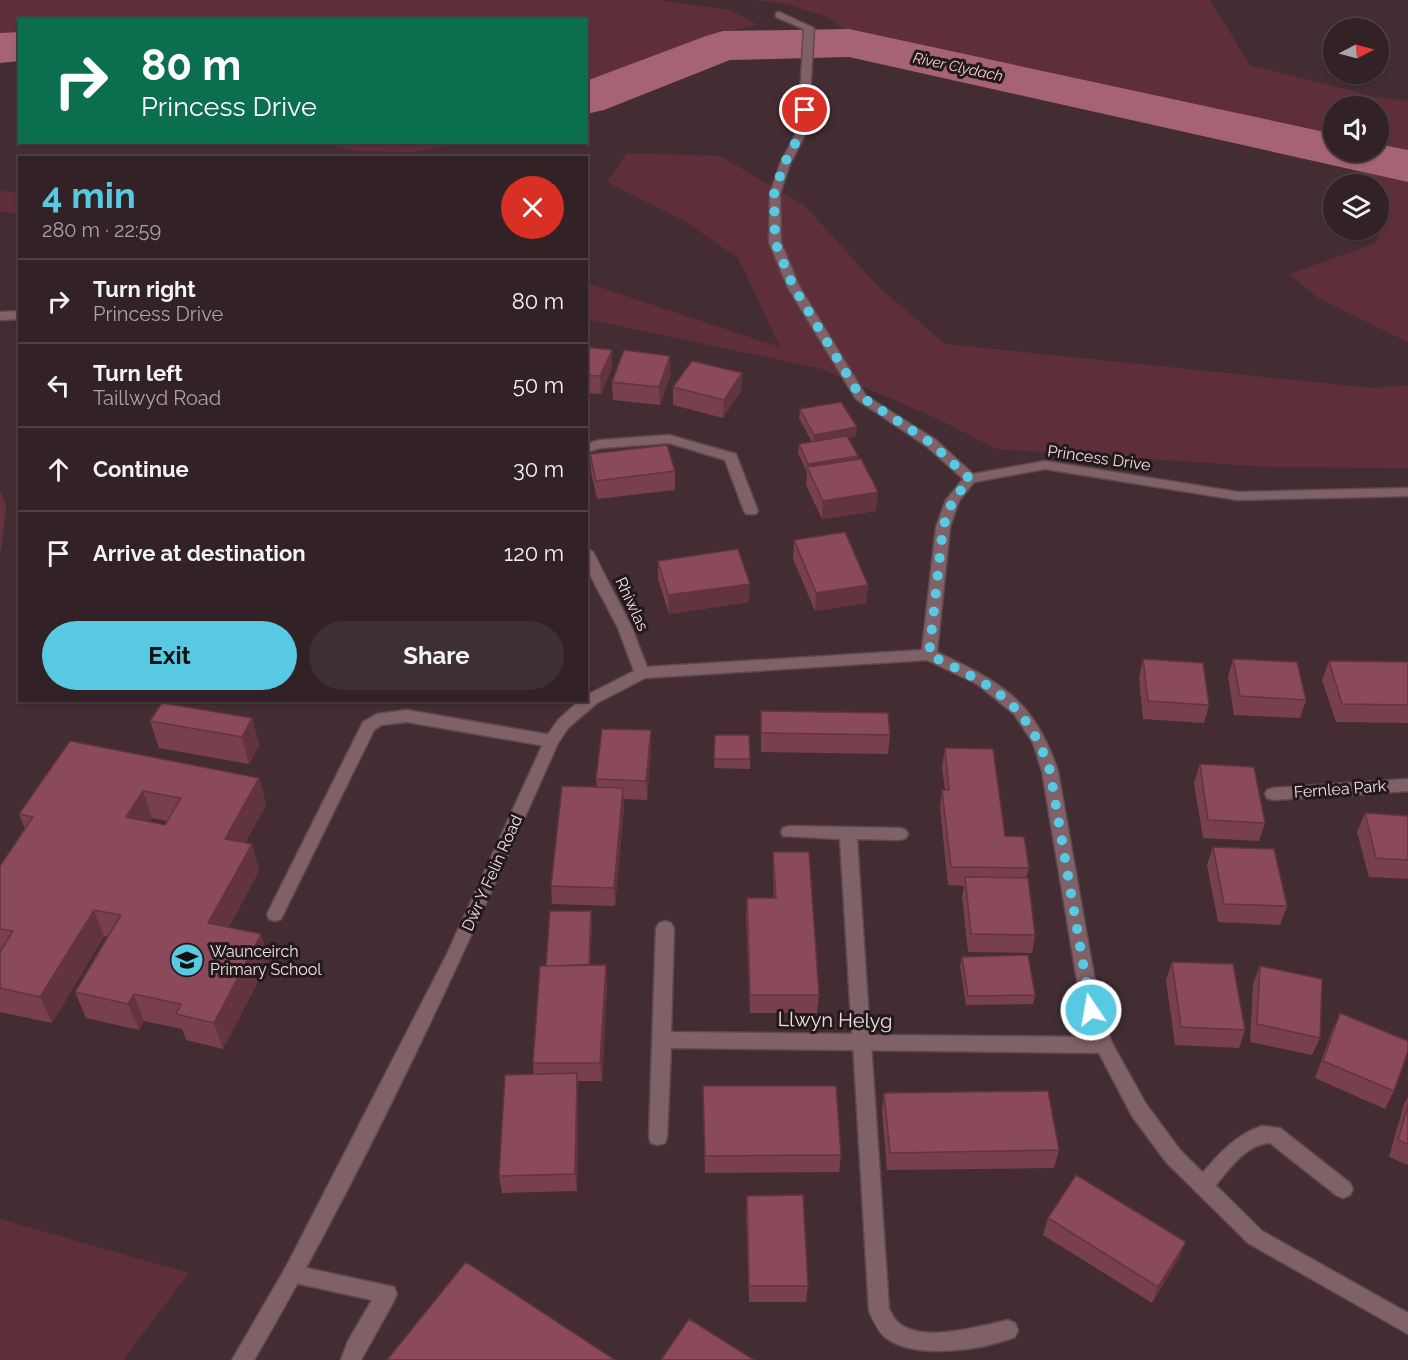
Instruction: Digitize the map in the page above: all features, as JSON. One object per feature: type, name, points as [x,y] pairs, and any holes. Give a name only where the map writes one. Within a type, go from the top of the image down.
[{"type":"street","points":[[779,15],[809,28],[803,129],[784,164],[774,194],[775,242],[793,286],[860,396],[931,443],[970,479],[953,500],[943,527],[929,655],[982,680],[1019,710],[1040,742],[1050,771],[1083,974],[1091,1010],[1104,1045],[1139,1110],[1173,1156],[1255,1237],[1408,1324]]},
{"type":"street","points":[[0,316],[18,315]]},
{"type":"street","points":[[588,447],[600,444],[669,439],[731,457],[751,511]]},
{"type":"street","name":"Princess Drive","points":[[970,479],[1045,465],[1238,496],[1408,492]]},
{"type":"street","name":"Rhiwlas","points":[[588,556],[625,628],[642,673]]},
{"type":"street","name":"Dŵr Y Felin Road","points":[[242,1360],[293,1274],[454,957],[551,741],[563,724],[592,699],[642,673],[929,655]]},
{"type":"street","points":[[275,914],[368,726],[384,718],[407,716],[551,741]]},
{"type":"street","name":"Fernlea Park","points":[[1273,794],[1408,785]]},
{"type":"street","points":[[789,832],[900,834]]},
{"type":"street","points":[[848,833],[879,1311],[892,1331],[915,1341],[946,1342],[1008,1330]]},
{"type":"street","points":[[658,1137],[665,928]]},
{"type":"street","name":"Llwyn Helyg","points":[[662,1041],[1104,1045]]},
{"type":"street","points":[[1203,1186],[1242,1144],[1263,1133],[1273,1134],[1343,1189]]},
{"type":"street","points":[[293,1274],[387,1294],[355,1348],[351,1360]]},
{"type":"shaded area","points":[[0,0],[658,0],[730,10],[758,25],[725,32],[671,50],[588,87],[588,18],[18,18],[18,56],[0,61]]},
{"type":"shaded area","points":[[753,0],[1210,0],[1250,65],[1372,96],[1323,96],[1323,145],[1311,135],[854,36],[825,16],[786,4]]},
{"type":"shaded area","points":[[1389,98],[1408,101],[1408,342],[1318,298],[1289,274],[1377,243],[1377,240],[1389,240],[1389,174],[1358,174],[1344,162],[1389,162]]},
{"type":"shaded area","points":[[329,144],[458,144],[414,152],[353,151]]},
{"type":"shaded area","points":[[627,153],[720,156],[804,205],[878,286],[945,344],[1372,388],[1408,385],[1408,468],[1269,467],[997,449],[938,419],[822,369],[588,319],[588,283],[780,347],[738,258],[683,220],[607,182]]},
{"type":"shaded area","points":[[0,191],[18,192],[18,214],[0,211]]},
{"type":"shaded area","points":[[0,1219],[189,1273],[123,1360],[0,1360]]},
{"type":"building","points":[[588,347],[612,350],[600,376],[588,375]]},
{"type":"building","points":[[624,350],[670,356],[659,387],[612,382]]},
{"type":"building","points":[[692,361],[742,373],[724,400],[673,387]]},
{"type":"building","points":[[841,402],[857,427],[814,435],[800,409]]},
{"type":"building","points":[[847,436],[858,456],[808,464],[799,444]]},
{"type":"building","points":[[667,445],[675,471],[596,481],[590,454]]},
{"type":"building","points":[[861,459],[878,492],[823,501],[807,467]]},
{"type":"building","points":[[845,532],[868,585],[816,593],[794,540]]},
{"type":"building","points":[[738,549],[750,584],[668,595],[658,561]]},
{"type":"building","points":[[1143,659],[1203,663],[1209,705],[1148,701]]},
{"type":"building","points":[[1233,659],[1297,662],[1306,700],[1240,696]]},
{"type":"building","points":[[1329,661],[1408,662],[1408,705],[1342,704]]},
{"type":"building","points":[[162,703],[252,718],[242,737],[150,721]]},
{"type":"building","points":[[761,711],[888,713],[890,735],[761,733]]},
{"type":"building","points":[[602,729],[651,730],[646,781],[596,779]]},
{"type":"building","points":[[715,735],[749,735],[750,759],[714,759]]},
{"type":"building","points":[[70,741],[259,778],[225,839],[252,844],[208,923],[261,934],[214,1023],[176,1014],[181,1004],[134,994],[128,1004],[75,992],[121,915],[94,910],[40,997],[0,988],[0,952],[13,931],[0,929],[0,866],[33,817],[19,814]],"holes":[[[143,791],[181,798],[165,825],[126,817]]]},
{"type":"building","points":[[945,748],[993,749],[1005,836],[1024,837],[1029,868],[951,867],[942,790],[949,790]]},
{"type":"building","points":[[1200,764],[1254,767],[1265,823],[1208,820]]},
{"type":"building","points":[[562,786],[623,788],[614,888],[551,886]]},
{"type":"building","points":[[1365,813],[1408,816],[1408,860],[1376,858]]},
{"type":"building","points":[[1213,847],[1274,849],[1287,906],[1224,904]]},
{"type":"building","points":[[773,852],[809,852],[819,995],[750,995],[747,898],[776,898]]},
{"type":"building","points":[[965,877],[1028,878],[1035,935],[971,934]]},
{"type":"building","points":[[550,911],[591,911],[589,965],[546,966]]},
{"type":"building","points":[[1028,955],[1035,995],[968,996],[962,957]]},
{"type":"building","points":[[1172,962],[1233,964],[1245,1030],[1181,1027]]},
{"type":"building","points":[[606,965],[600,1063],[533,1063],[540,966]]},
{"type":"building","points":[[1260,966],[1322,979],[1320,1038],[1257,1024]]},
{"type":"building","points":[[1340,1013],[1408,1041],[1408,1051],[1394,1091],[1323,1061]]},
{"type":"building","points":[[577,1073],[575,1174],[499,1176],[505,1075]]},
{"type":"building","points":[[703,1086],[836,1086],[841,1155],[705,1156]]},
{"type":"building","points":[[1048,1091],[1059,1150],[890,1153],[884,1093]]},
{"type":"building","points":[[1408,1105],[1408,1144],[1398,1140]]},
{"type":"building","points":[[1076,1175],[1186,1242],[1158,1287],[1048,1218]]},
{"type":"building","points":[[803,1195],[808,1286],[749,1286],[747,1196]]},
{"type":"building","points":[[466,1262],[615,1360],[387,1360]]},
{"type":"building","points":[[689,1319],[754,1360],[661,1360]]},
{"type":"waterway","name":"River Clydach","points":[[588,98],[723,46],[849,43],[1323,148]]},
{"type":"waterway","name":"River Clydach","points":[[0,48],[18,46]]},
{"type":"waterway","name":"River Clydach","points":[[1389,162],[1408,166]]},
{"type":"place","name":"Waunceirch Primary School","points":[[187,960]]},
{"type":"route","points":[[805,110],[803,129],[784,164],[774,194],[775,242],[793,286],[860,396],[931,443],[970,479],[953,500],[943,527],[929,655],[982,680],[1019,710],[1040,742],[1050,771],[1091,1010]]}]
